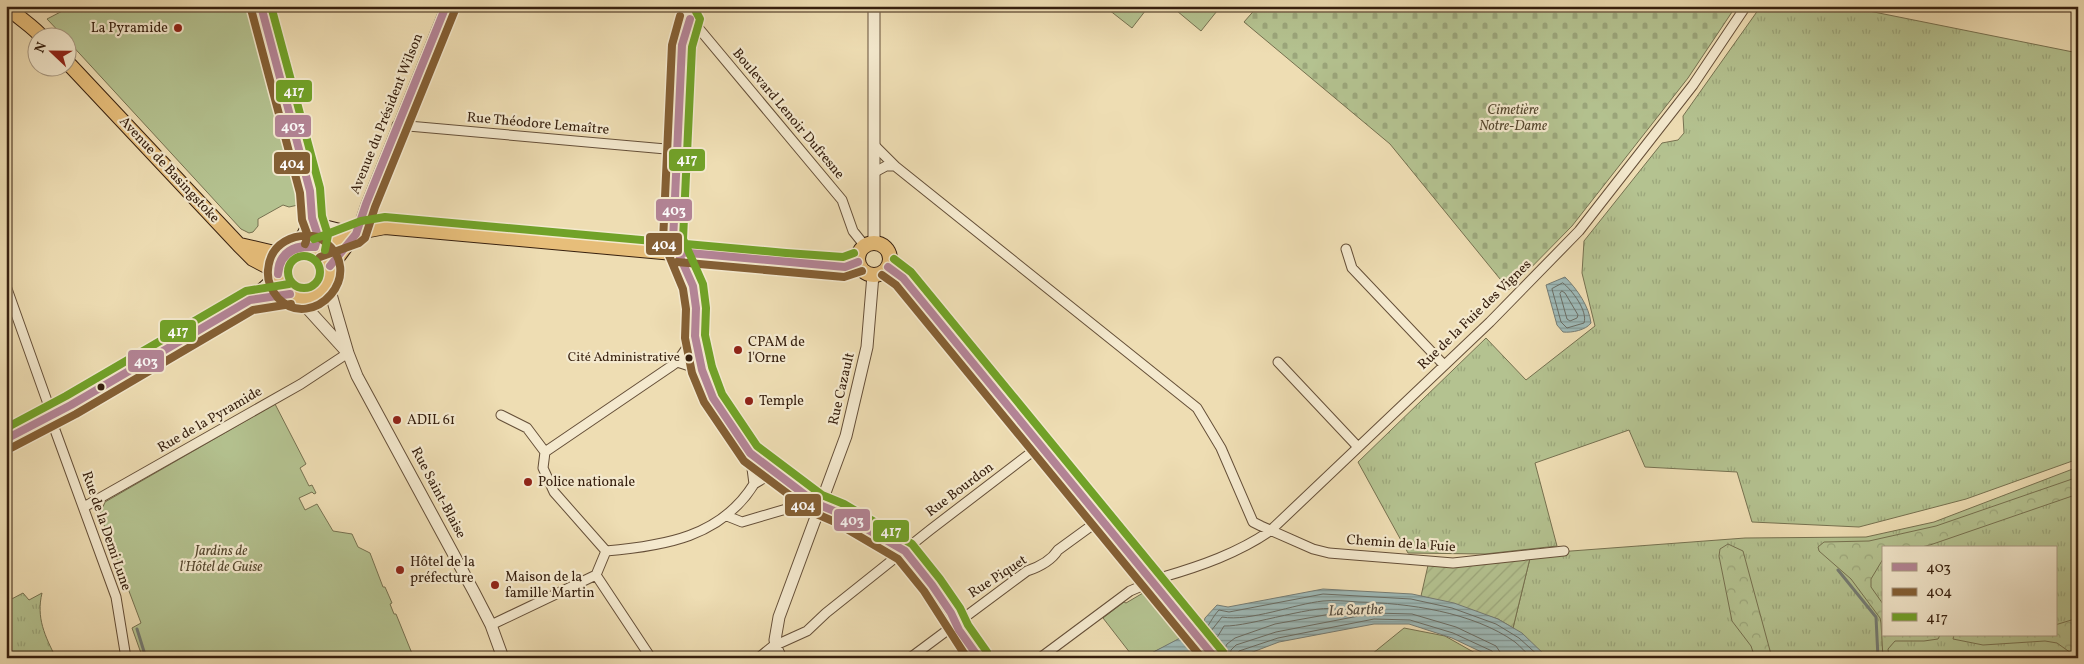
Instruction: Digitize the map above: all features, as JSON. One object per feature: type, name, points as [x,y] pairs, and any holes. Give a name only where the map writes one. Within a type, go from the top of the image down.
[{"type":"main road","points":[[6,6],[16,16],[34,28]]},
{"type":"main road","points":[[261,6],[310,191],[312,218],[318,236],[316,248]]},
{"type":"main road","name":"Avenue de Basingstoke","points":[[78,74],[253,259],[278,273]]},
{"type":"main road","points":[[312,218],[324,226],[356,234]]},
{"type":"main road","points":[[294,296],[280,283],[278,273],[283,255],[298,246],[312,218]]},
{"type":"main road","points":[[298,246],[316,248],[356,234],[385,227],[845,267],[858,262]]},
{"type":"main road","points":[[330,266],[356,234]]},
{"type":"main road","points":[[870,244],[880,244],[888,251],[890,256],[888,267],[882,273],[873,275],[863,271],[858,262],[859,253],[870,244]]},
{"type":"main road","points":[[239,245],[283,255]]},
{"type":"main road","points":[[250,300],[294,296],[306,298],[315,296],[323,291],[328,284],[330,266],[327,258],[316,248]]},
{"type":"main road","points":[[888,267],[903,278],[1102,518],[1214,658]]},
{"type":"main road","points":[[6,439],[52,415],[250,300],[278,273]]},
{"type":"street","name":"Avenue du Président Wilson","points":[[356,234],[397,125],[446,6]]},
{"type":"street","name":"Boulevard Lenoir Dufresne","points":[[680,6],[838,194],[853,231],[870,244]]},
{"type":"street","points":[[870,244],[875,172],[874,6]]},
{"type":"street","name":"Rue de la Fuie des Vignes","points":[[1163,577],[1202,565],[1249,545],[1270,531],[1490,322],[1579,231],[1693,85],[1746,6]]},
{"type":"street","points":[[690,19],[682,45],[673,241],[693,286],[696,308],[695,336],[702,370],[716,405],[750,453],[821,506],[839,513],[905,551],[932,585],[959,630],[979,658]]},
{"type":"street","name":"Rue Théodore Lemaître","points":[[397,125],[677,150]]},
{"type":"street","name":"Chemin de la Fuie","points":[[875,146],[895,166],[1197,408],[1220,448],[1253,522],[1313,549],[1329,553],[1453,563],[1564,550]]},
{"type":"street","points":[[875,172],[886,166],[895,166]]},
{"type":"street","points":[[1346,249],[1352,268],[1444,365]]},
{"type":"street","name":"Rue Cazault","points":[[776,645],[775,640],[779,617],[846,436],[867,347],[873,275]]},
{"type":"street","points":[[328,284],[348,353]]},
{"type":"street","name":"Rue de la Demi Lune","points":[[6,286],[52,415],[55,430],[116,597],[126,658]]},
{"type":"street","points":[[294,296],[323,324],[348,353]]},
{"type":"street","points":[[545,452],[677,362],[695,336]]},
{"type":"street","name":"Rue Saint-Blaise","points":[[348,353],[356,372],[491,625],[503,658]]},
{"type":"street","name":"Rue de la Pyramide","points":[[84,507],[301,384],[348,353]]},
{"type":"street","points":[[677,362],[702,370]]},
{"type":"street","points":[[1278,362],[1358,447]]},
{"type":"street","points":[[501,415],[527,428],[545,452],[543,468],[554,492],[606,551]]},
{"type":"street","name":"Rue Bourdon","points":[[776,645],[807,631],[826,613],[930,530],[1041,445]]},
{"type":"street","points":[[750,453],[754,484]]},
{"type":"street","points":[[606,551],[628,549],[674,540],[718,523],[741,502],[754,484],[764,478],[781,476]]},
{"type":"street","points":[[727,516],[742,522],[800,505]]},
{"type":"street","name":"Rue Piquet","points":[[910,658],[1027,571],[1038,567],[1054,556],[1058,550],[1102,518]]},
{"type":"street","points":[[491,625],[596,575],[606,551]]},
{"type":"street","points":[[596,575],[651,658]]},
{"type":"street","points":[[1040,658],[1130,591],[1144,584]]},
{"type":"street","points":[[760,658],[776,645],[782,658]]},
{"type":"green space","points":[[72,6],[248,6],[300,201],[298,205],[289,207],[283,205],[258,219],[258,226],[253,232],[249,233],[241,229],[78,52],[78,28],[56,28],[47,19]]},
{"type":"green space","points":[[1104,6],[1149,6],[1132,28]]},
{"type":"green space","points":[[1171,6],[1221,6],[1201,31]]},
{"type":"green space","name":"Cimetière Notre-Dame","points":[[1258,6],[1736,6],[1688,78],[1572,226],[1509,290],[1390,144],[1244,22]]},
{"type":"green space","points":[[1761,6],[1844,6],[2078,53],[2078,459],[1966,499],[1859,527],[1752,522],[1737,472],[1645,467],[1629,430],[1535,463],[1557,546],[1485,554],[1408,553],[1358,462],[1486,338],[1526,380],[1595,326],[1582,273],[1584,241],[1662,143],[1678,140],[1684,133],[1683,116]]},
{"type":"green space","name":"Jardins de l'Hôtel de Guise","points":[[275,404],[306,464],[300,468],[309,486],[312,485],[316,493],[312,492],[299,498],[305,510],[317,504],[333,531],[352,534],[358,547],[370,553],[413,656],[408,658],[139,658],[142,656],[132,628],[141,623],[100,514],[105,502]]},
{"type":"green space","points":[[2078,467],[2078,658],[1544,658],[1513,628],[1531,554],[1745,538],[1866,537],[1934,522]]},
{"type":"green space","points":[[2078,477],[2078,494],[1930,545],[1882,546],[1882,561],[1871,579],[1871,587],[1882,603],[1882,636],[1940,636],[1938,639],[1924,641],[1895,641],[1888,649],[1889,658],[1883,658],[1880,618],[1851,579],[1819,551],[1818,547],[1824,542],[1869,541],[1936,526]]},
{"type":"green space","points":[[1728,544],[1743,551],[1772,658],[1755,658],[1751,646],[1732,621],[1719,556],[1720,549]]},
{"type":"green space","points":[[1531,554],[1513,628],[1498,619],[1421,596],[1429,561]]},
{"type":"green space","points":[[23,593],[29,600],[42,593],[40,602],[41,619],[45,634],[56,658],[6,658],[6,602]]},
{"type":"green space","points":[[1143,593],[1147,599],[1155,597],[1187,635],[1142,658],[1134,658],[1103,618],[1124,602],[1126,603]]},
{"type":"green space","points":[[2078,618],[2078,658],[2057,643],[2045,641],[1983,645],[1953,639],[1954,636],[2056,636],[2056,625]]},
{"type":"green space","points":[[1404,628],[1445,636],[1484,658],[1367,658]]},
{"type":"water","points":[[1565,277],[1582,298],[1588,310],[1591,323],[1582,329],[1570,332],[1563,332],[1557,325],[1546,285]]},
{"type":"water","name":"La Sarthe","points":[[1323,589],[1412,594],[1454,603],[1498,619],[1522,633],[1548,658],[1494,658],[1452,638],[1409,624],[1374,624],[1279,642],[1237,658],[1142,658],[1203,626],[1205,618],[1217,605],[1228,607]]},
{"type":"waterway","points":[[1838,570],[1876,617],[1878,658]]},
{"type":"waterway","points":[[137,629],[146,658]]},
{"type":"transit line","name":"403","points":[[261,6],[310,191],[312,218],[318,236],[315,247]]},
{"type":"transit line","name":"417","points":[[271,6],[320,188],[322,216],[328,235],[325,250]]},
{"type":"transit line","name":"403","points":[[330,266],[356,234],[366,204],[446,6]]},
{"type":"transit line","name":"417","points":[[693,6],[700,19],[692,47],[683,239],[703,284],[706,308],[705,335],[712,367],[722,394],[757,446],[822,495],[844,504],[912,544],[940,579],[987,652]]},
{"type":"transit line","name":"404","points":[[251,9],[300,193],[302,220],[308,236],[305,244]]},
{"type":"transit line","name":"404","points":[[320,257],[359,243],[365,238],[375,207],[455,10]]},
{"type":"transit line","name":"404","points":[[680,16],[672,45],[663,241],[683,289],[686,309],[685,338],[692,373],[704,402],[744,461],[812,512],[835,522],[898,559],[924,591],[967,658]]},
{"type":"transit line","name":"403","points":[[690,19],[682,45],[673,241],[693,286],[696,308],[695,336],[702,370],[713,398],[750,453],[817,504],[839,513],[905,551],[932,585],[951,613],[959,630],[979,658]]},
{"type":"transit line","name":"417","points":[[314,239],[361,221],[385,217],[786,253],[843,257],[854,253]]},
{"type":"transit line","name":"404","points":[[318,237],[300,236],[292,238],[278,246],[270,261],[268,274],[271,289],[278,298],[292,307],[306,309],[320,304],[331,294],[338,282],[340,267],[335,252],[321,239]]},
{"type":"transit line","name":"403","points":[[278,274],[281,260],[289,251],[300,247],[314,247]]},
{"type":"transit line","name":"403","points":[[278,274],[282,261],[290,252],[301,248],[314,247]]},
{"type":"transit line","name":"403","points":[[678,252],[845,267],[858,262]]},
{"type":"transit line","name":"417","points":[[304,256],[316,260],[320,272],[316,284],[304,288],[292,284],[288,272],[292,260],[304,256]]},
{"type":"transit line","name":"417","points":[[894,259],[911,272],[1223,652]]},
{"type":"transit line","name":"404","points":[[677,262],[844,277],[862,271]]},
{"type":"transit line","name":"403","points":[[888,267],[903,278],[1215,658]]},
{"type":"transit line","name":"404","points":[[882,275],[896,285],[1202,658]]},
{"type":"transit line","name":"417","points":[[6,428],[66,396],[246,291],[289,284]]},
{"type":"transit line","name":"403","points":[[6,439],[71,405],[250,300],[290,294]]},
{"type":"transit line","name":"404","points":[[11,448],[76,414],[253,310],[291,304]]},
{"type":"place","name":"La Pyramide","points":[[178,28]]},
{"type":"place","name":"CPAM de l'Orne","points":[[738,350]]},
{"type":"place","name":"Cité Administrative","points":[[689,358]]},
{"type":"place","name":"Temple","points":[[749,401]]},
{"type":"place","name":"ADIL 61","points":[[397,420]]},
{"type":"place","name":"Police nationale","points":[[528,482]]},
{"type":"place","name":"Hôtel de la préfecture","points":[[400,570]]},
{"type":"place","name":"Maison de la famille Martin","points":[[495,585]]}]
